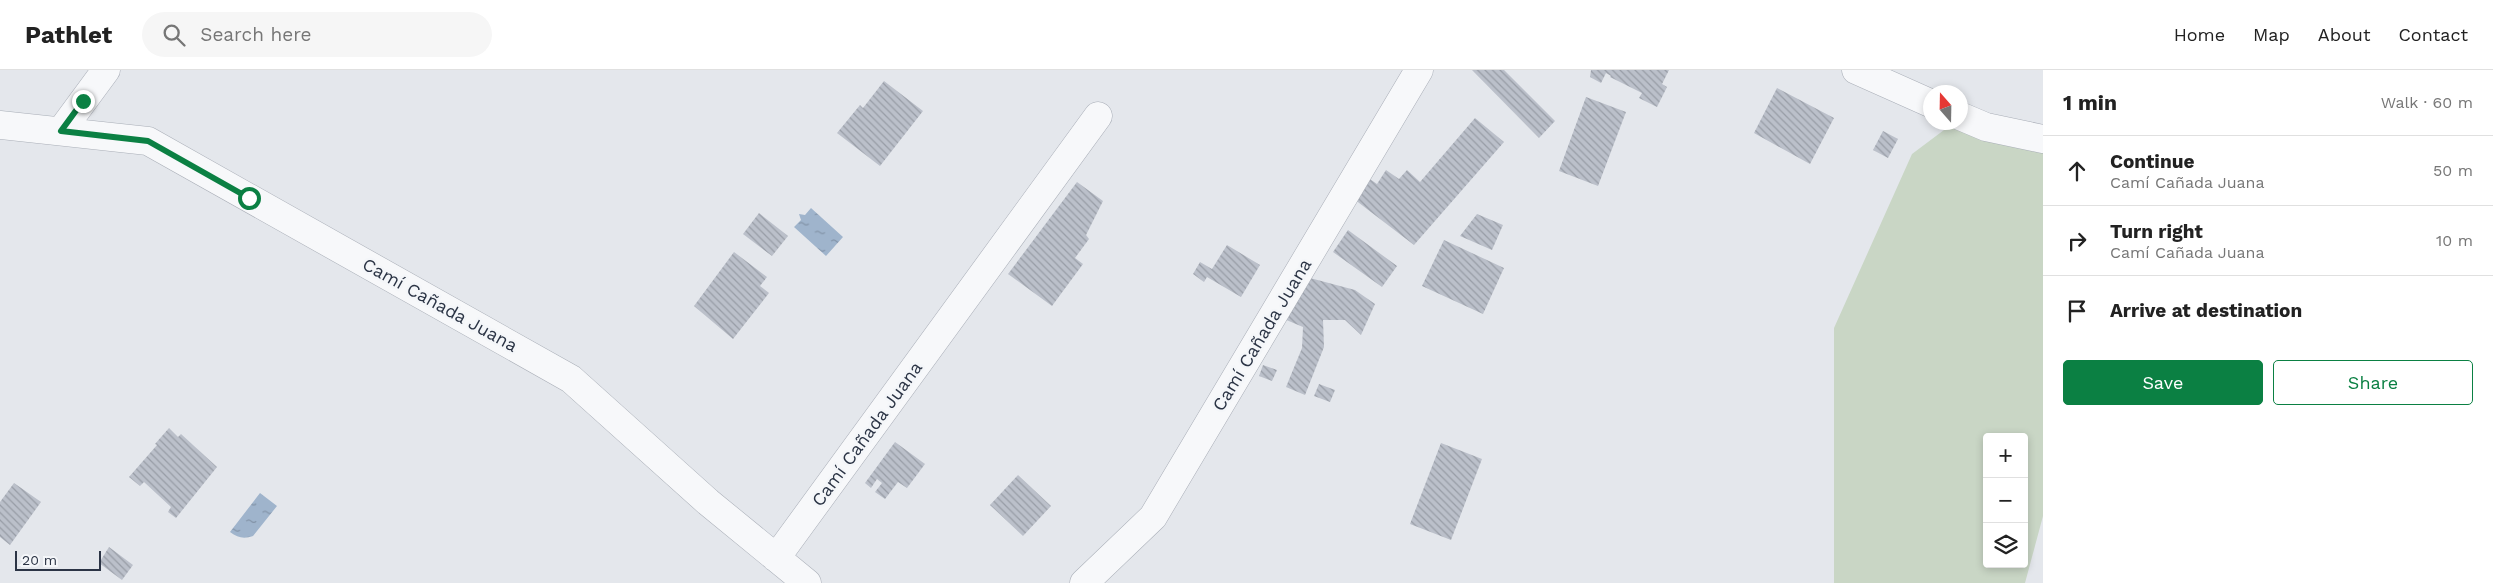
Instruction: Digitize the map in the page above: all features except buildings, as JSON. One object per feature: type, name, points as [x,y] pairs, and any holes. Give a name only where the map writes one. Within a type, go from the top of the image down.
[{"type":"street","points":[[61,131],[106,70]]},
{"type":"street","name":"Camí Cañada Juana","points":[[1084,583],[1153,518],[1419,70]]},
{"type":"street","points":[[1856,70],[1923,100]]},
{"type":"street","name":"Camí Cañada Juana","points":[[776,558],[1098,116]]},
{"type":"street","points":[[1968,119],[1986,127],[2043,138]]},
{"type":"street","name":"Camí Cañada Juana","points":[[0,125],[148,141],[571,379],[708,502],[807,583]]},
{"type":"green space","points":[[1944,130],[1960,130],[2043,151],[2043,516],[2025,583],[1834,583],[1834,328],[1912,154]]},
{"type":"water","points":[[811,208],[843,237],[826,256],[794,227],[801,220],[799,214],[805,215]]},
{"type":"water","points":[[260,493],[277,506],[253,536],[236,536],[230,532]]},
{"type":"route","points":[[83,101],[61,131],[148,141],[249,198]]}]
